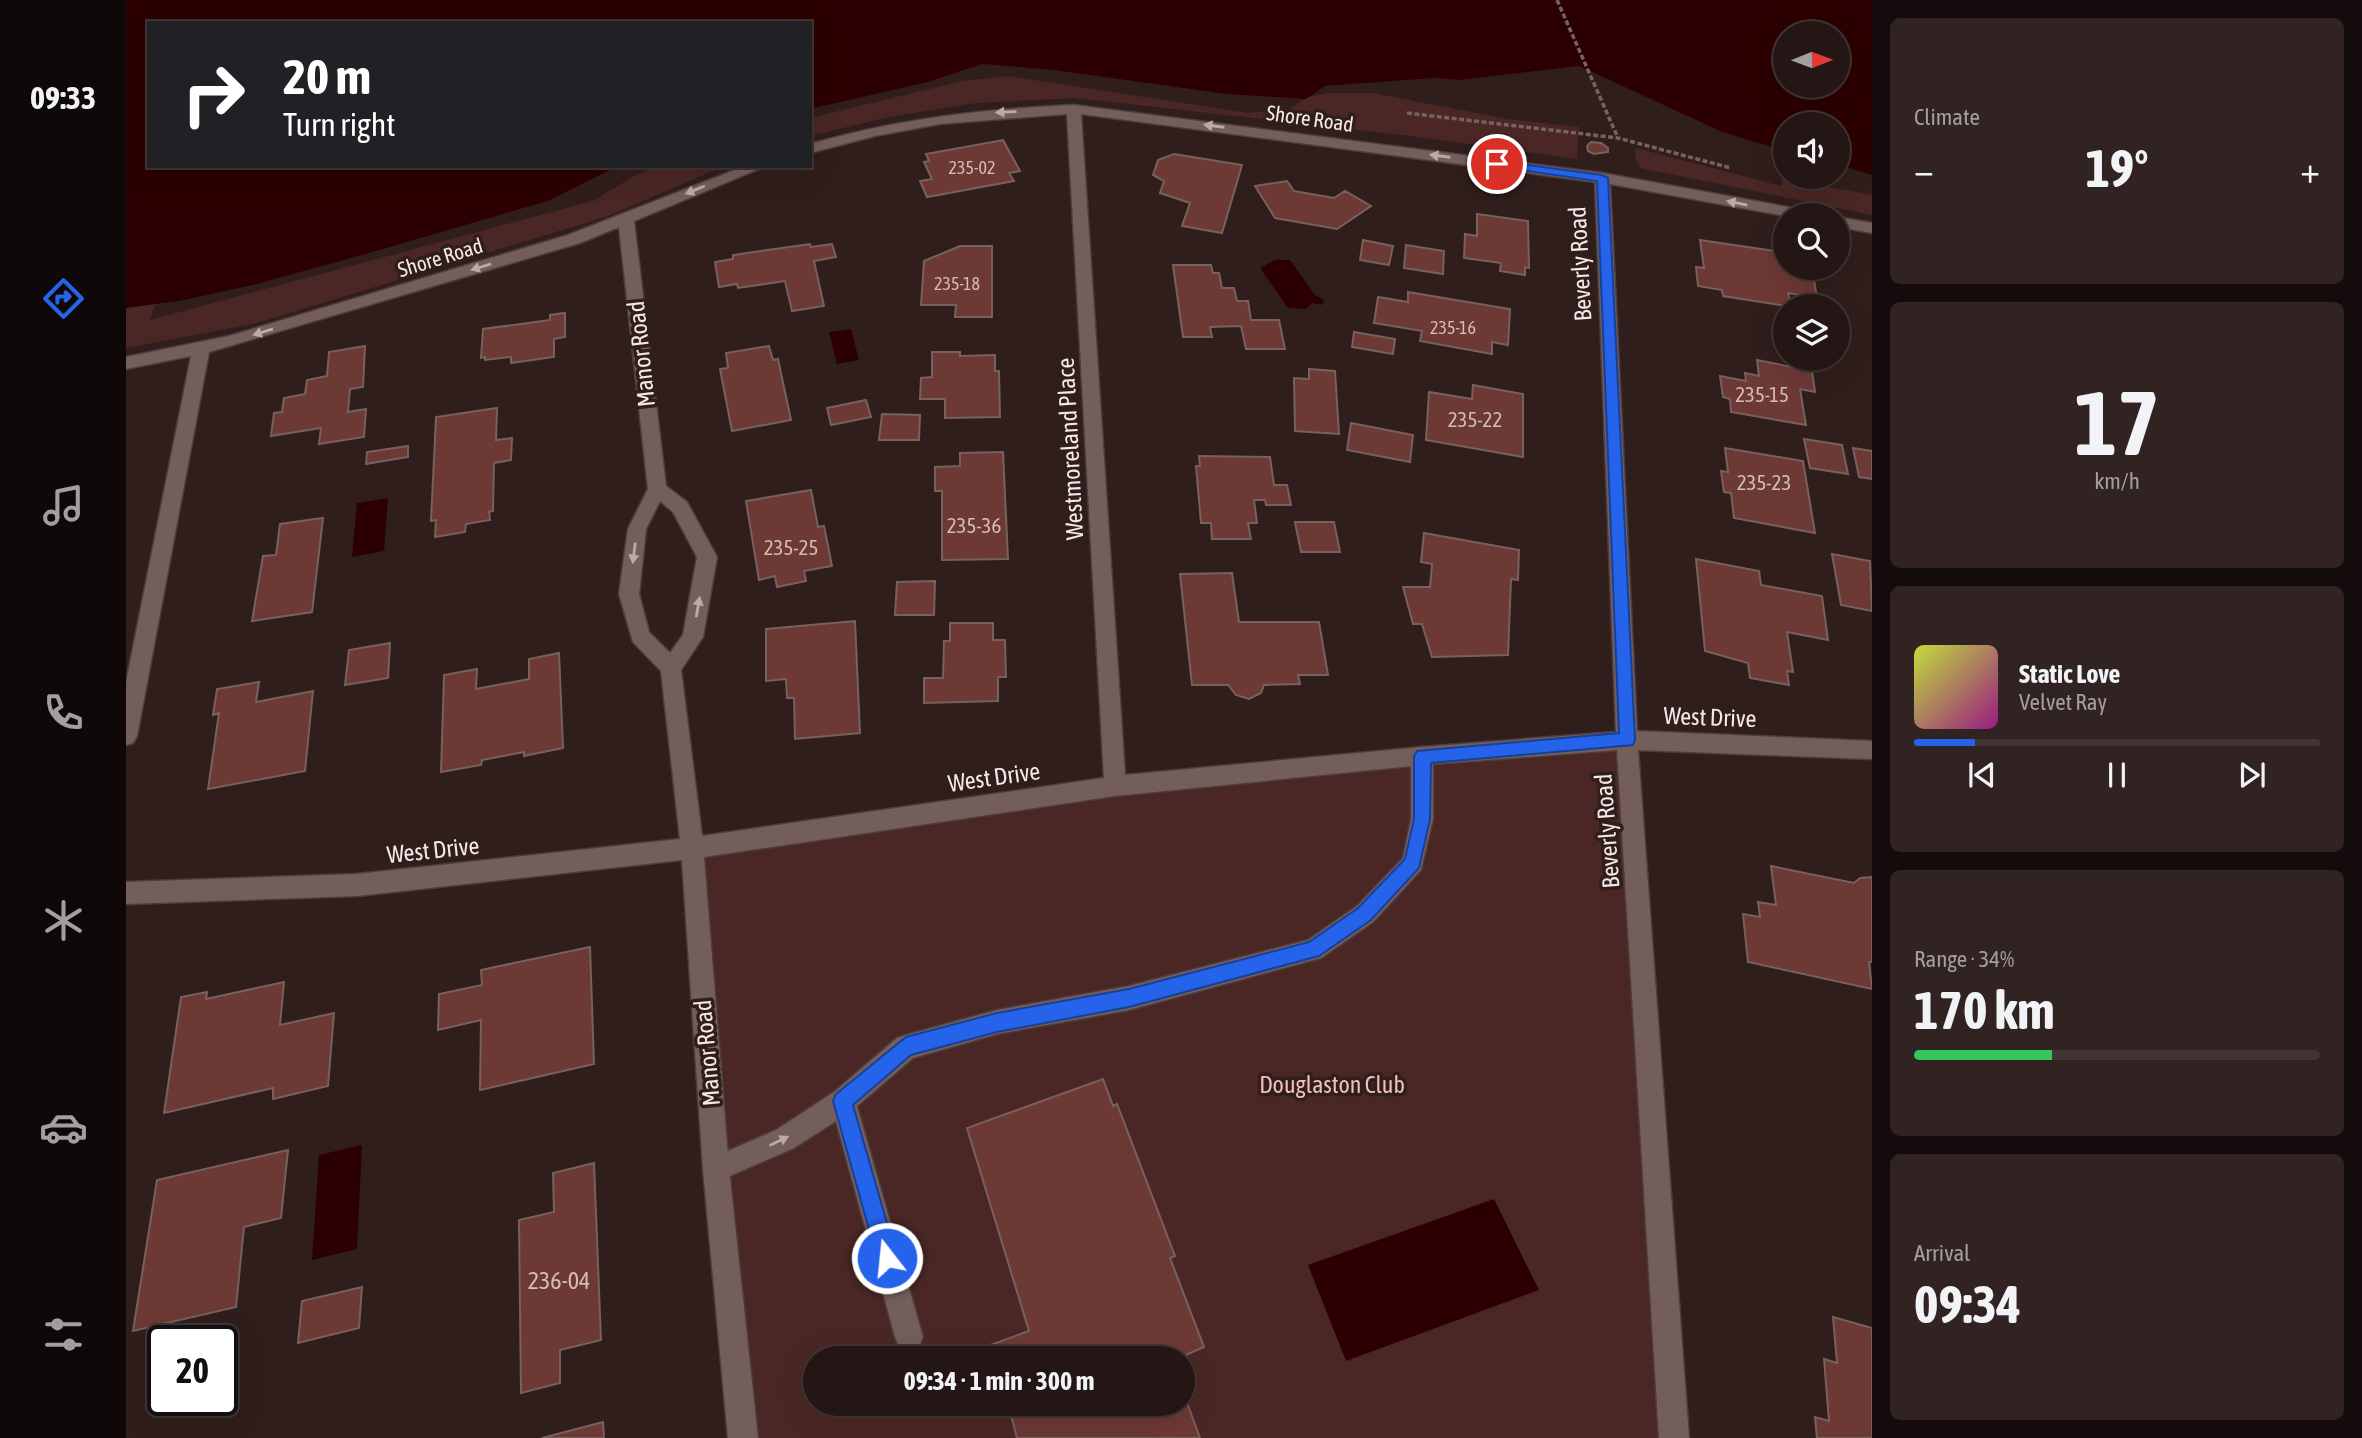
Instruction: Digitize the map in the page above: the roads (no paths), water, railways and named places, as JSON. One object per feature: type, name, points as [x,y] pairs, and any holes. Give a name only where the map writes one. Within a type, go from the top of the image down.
[{"type":"street","name":"Shore Road","points":[[812,148],[849,136],[921,122],[987,113],[1074,109],[1602,178],[1773,209]]},
{"type":"street","name":"Westmoreland Place","points":[[1074,109],[1115,786]]},
{"type":"street","name":"Shore Road","points":[[126,363],[201,348],[574,239],[753,168]]},
{"type":"street","name":"Beverly Road","points":[[1602,178],[1627,740],[1674,1438]]},
{"type":"street","name":"Manor Road","points":[[626,219],[657,489]]},
{"type":"street","points":[[1850,224],[1872,228]]},
{"type":"street","points":[[126,736],[201,348]]},
{"type":"street","points":[[657,489],[680,507],[707,557],[693,637],[671,668],[640,636],[629,594],[637,529],[657,489]]},
{"type":"street","name":"Manor Road","points":[[671,668],[692,848],[716,1169],[743,1438]]},
{"type":"street","name":"West Drive","points":[[126,893],[357,885],[692,848],[1115,786],[1422,756],[1627,740],[1872,750]]},
{"type":"street","points":[[716,1169],[785,1139],[843,1101],[906,1047],[997,1022],[1129,998],[1313,950],[1365,914],[1413,863],[1422,819],[1422,756]]},
{"type":"street","points":[[843,1101],[909,1337]]},
{"type":"park label","name":"Douglaston Club","points":[[1332,1084]]}]
